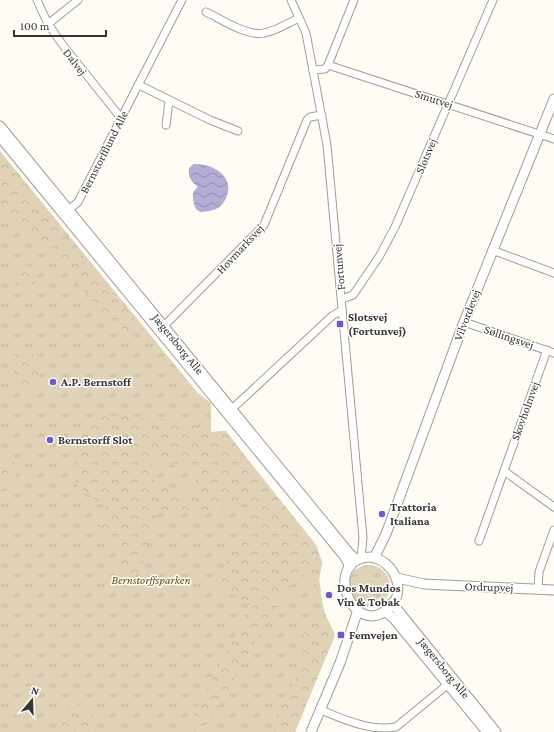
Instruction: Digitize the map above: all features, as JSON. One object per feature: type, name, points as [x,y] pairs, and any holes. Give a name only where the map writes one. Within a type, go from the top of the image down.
[{"type":"street","name":"Dalvej","points":[[37,0],[48,24],[65,48],[121,118]]},
{"type":"street","points":[[48,24],[78,0]]},
{"type":"street","name":"Bernstorfflund Alle","points":[[66,212],[78,202],[182,0]]},
{"type":"street","name":"Fortunvej","points":[[291,0],[306,33],[327,145],[363,538],[369,559]]},
{"type":"street","points":[[314,70],[325,69],[328,65],[354,0]]},
{"type":"street","name":"Slotsvej","points":[[342,299],[353,295],[379,257],[395,227],[493,0]]},
{"type":"street","points":[[206,12],[249,33],[258,34],[265,33],[299,18]]},
{"type":"street","name":"Smutvej","points":[[328,65],[554,139]]},
{"type":"street","points":[[138,85],[169,101],[238,132]]},
{"type":"street","name":"Vilvordevej","points":[[369,559],[386,534],[464,322],[554,99]]},
{"type":"street","points":[[166,125],[169,101]]},
{"type":"street","name":"Hovmarksvej","points":[[161,329],[264,225],[307,120],[310,117],[322,115]]},
{"type":"street","name":"Jægersborg Alle","points":[[0,126],[66,212],[345,557],[350,567]]},
{"type":"street","name":"Jægersborg Alle","points":[[0,137],[66,212]]},
{"type":"street","points":[[492,250],[554,273]]},
{"type":"street","points":[[232,409],[332,316],[342,310]]},
{"type":"street","name":"Søllingsvej","points":[[464,322],[551,351]]},
{"type":"street","name":"Jægersborg Alle","points":[[161,329],[232,409],[350,554],[369,559]]},
{"type":"street","name":"Skovholmvej","points":[[479,541],[551,351]]},
{"type":"street","points":[[504,472],[554,507]]},
{"type":"street","points":[[538,589],[539,572],[554,530]]},
{"type":"street","points":[[369,559],[390,567],[397,578],[398,590],[392,603],[385,611],[377,615],[362,612],[350,602],[345,590],[345,579],[350,567],[369,559]]},
{"type":"street","name":"Ordrupvej","points":[[397,578],[424,584],[554,590]]},
{"type":"street","name":"Ordrupvej","points":[[398,590],[424,584]]},
{"type":"street","name":"Jægersborg Alle","points":[[392,603],[487,732]]},
{"type":"street","name":"Jægersborg Alle","points":[[385,611],[394,619],[496,732]]},
{"type":"street","points":[[311,732],[362,612]]},
{"type":"street","points":[[321,710],[371,730],[384,731],[396,727],[451,682]]},
{"type":"green space","name":"Bernstorffsparken","points":[[0,151],[197,392],[211,403],[211,432],[226,431],[316,545],[322,562],[319,579],[322,602],[325,614],[335,635],[295,732],[0,732]]},
{"type":"green space","points":[[0,155],[150,338],[112,325],[41,240],[0,203]]},
{"type":"green space","points":[[26,265],[31,266],[37,272],[37,282],[31,288],[26,289],[21,288],[15,282],[14,277],[15,272],[21,266]]},
{"type":"green space","points":[[21,349],[33,354],[40,366],[38,383],[32,387],[19,387],[14,376],[14,355]]},
{"type":"green space","points":[[102,415],[197,422],[198,433],[226,431],[316,545],[322,562],[319,579],[322,602],[325,614],[335,635],[295,732],[269,732],[302,666],[304,630],[310,620],[324,617],[317,585],[299,572],[263,628],[203,732],[185,732],[251,604],[217,587],[220,573],[255,512],[241,499],[218,508],[193,513],[160,510],[154,523],[143,563],[130,583],[122,585],[119,544],[106,537],[99,523],[105,507],[76,484],[73,449],[77,437]],"holes":[[[151,461],[195,469],[195,484],[188,491],[174,490],[154,480]]]},
{"type":"green space","points":[[0,458],[22,465],[0,502]]},
{"type":"green space","points":[[369,565],[384,571],[390,586],[384,601],[369,607],[354,601],[348,586],[354,571]]},
{"type":"green space","points":[[73,703],[83,707],[90,713],[96,721],[99,732],[57,732],[55,729],[61,711]]},
{"type":"water","points":[[194,164],[201,164],[215,169],[225,178],[228,184],[228,190],[226,198],[218,208],[202,212],[196,209],[193,194],[195,189],[198,187],[190,179],[189,174],[189,168]]},
{"type":"place","name":"Slotsvej (Fortunvej)","points":[[340,324]]},
{"type":"place","name":"A.P. Bernstoff","points":[[53,382]]},
{"type":"place","name":"Bernstorff Slot","points":[[50,440]]},
{"type":"place","name":"Trattoria Italiana","points":[[382,514]]},
{"type":"place","name":"Dos Mundos Vin & Tobak","points":[[329,595]]},
{"type":"place","name":"Femvejen","points":[[341,635]]}]
